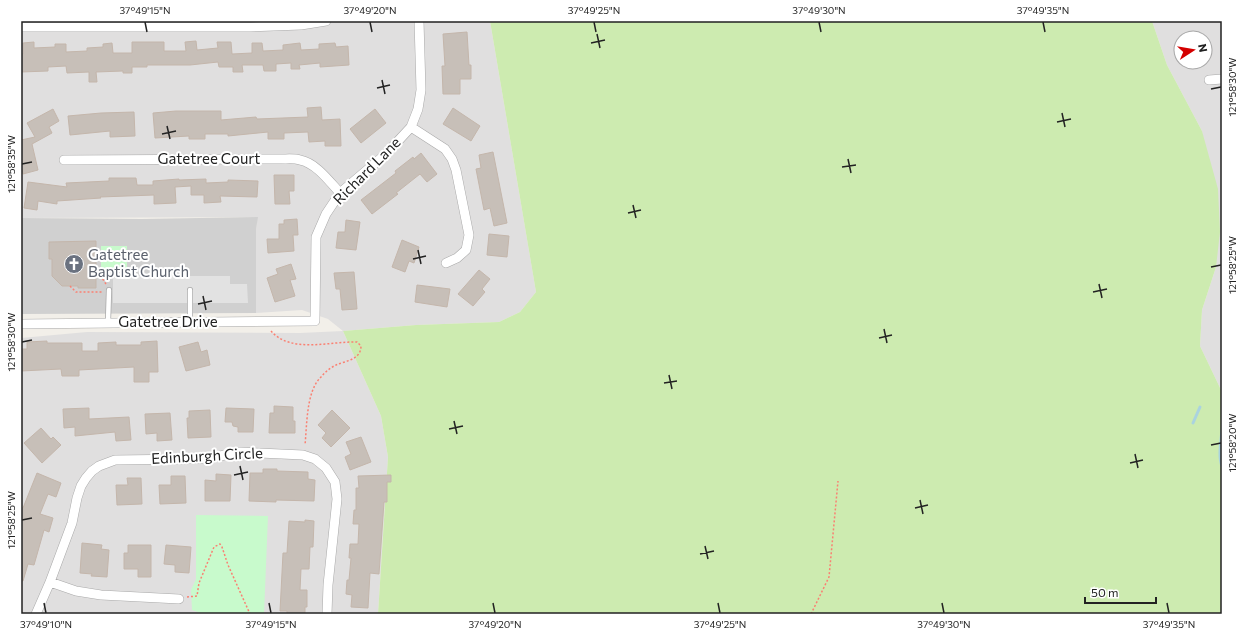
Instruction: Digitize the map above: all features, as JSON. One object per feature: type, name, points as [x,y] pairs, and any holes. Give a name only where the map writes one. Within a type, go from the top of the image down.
[{"type":"street","points":[[21,27],[100,24],[301,25],[326,21]]},
{"type":"street","name":"Richard Lane","points":[[315,321],[316,237],[326,214],[340,193],[386,154],[411,127],[418,109],[421,90],[419,21]]},
{"type":"street","points":[[1209,80],[1222,79]]},
{"type":"street","points":[[411,127],[446,150],[452,159],[456,170],[469,235],[466,250],[457,258],[446,263]]},
{"type":"street","name":"Gatetree Court","points":[[64,160],[299,159],[316,168],[340,193]]},
{"type":"street","name":"Gatetree Drive","points":[[21,324],[315,321]]},
{"type":"street","name":"Edinburgh Circle","points":[[36,614],[50,582],[72,523],[81,486],[86,478],[99,466],[115,460],[197,459],[240,452],[303,455],[315,459],[326,468],[332,477],[336,487],[338,499],[328,585],[327,614]]},
{"type":"street","points":[[50,582],[76,591],[101,595],[179,599]]},
{"type":"lane","points":[[190,290],[190,322]]},
{"type":"lane","points":[[108,322],[109,291]]},
{"type":"path","points":[[70,286],[76,292],[109,291],[96,269]]},
{"type":"path","points":[[264,321],[272,332],[283,341],[304,344],[357,342],[361,346],[361,351],[357,356],[335,366],[320,377],[316,383],[312,391],[310,401],[303,455]]},
{"type":"path","points":[[810,614],[828,577],[838,481]]},
{"type":"path","points":[[179,599],[197,596],[199,582],[214,547],[220,544],[250,614]]},
{"type":"shaded area","points":[[21,21],[490,21],[536,292],[520,312],[499,322],[416,325],[343,331],[328,319],[302,310],[256,313],[257,217],[21,218]]},
{"type":"shaded area","points":[[1152,21],[1222,21],[1222,392],[1200,346],[1202,310],[1216,267],[1202,131],[1167,65]]},
{"type":"shaded area","points":[[258,217],[256,229],[256,313],[21,314],[21,218],[142,219]]},
{"type":"shaded area","points":[[113,276],[230,276],[230,284],[247,284],[248,303],[113,303]]},
{"type":"shaded area","points":[[343,331],[381,416],[388,457],[378,614],[21,614],[21,338],[87,332],[300,333]]},
{"type":"green space","points":[[490,21],[1152,21],[1167,65],[1202,131],[1218,189],[1220,232],[1216,267],[1202,310],[1200,346],[1222,392],[1222,614],[378,614],[388,457],[381,416],[343,331],[416,325],[499,322],[520,312],[536,292]]},
{"type":"green space","points":[[101,246],[127,246],[127,268],[101,268]]},
{"type":"green space","points":[[196,515],[268,516],[264,614],[204,614],[192,610],[191,590],[196,579]]},
{"type":"building","points":[[467,32],[471,79],[460,79],[460,94],[443,94],[442,66],[445,66],[443,34]]},
{"type":"building","points":[[196,41],[197,50],[218,48],[217,42],[231,42],[232,54],[252,53],[252,43],[262,43],[263,51],[283,50],[283,45],[300,43],[301,50],[319,49],[319,44],[335,43],[336,47],[348,46],[349,65],[320,67],[320,63],[299,65],[300,69],[291,69],[291,63],[276,64],[276,71],[264,71],[263,65],[242,65],[243,72],[233,72],[233,67],[219,67],[218,62],[190,65],[147,65],[147,67],[132,67],[132,73],[123,73],[123,71],[96,72],[97,82],[89,82],[89,72],[67,73],[66,66],[48,67],[48,71],[21,72],[21,54],[23,54],[23,43],[34,42],[34,48],[55,47],[55,44],[66,44],[66,52],[87,51],[87,48],[103,47],[103,44],[112,43],[113,53],[132,53],[132,42],[164,42],[164,51],[186,51],[185,42]]},
{"type":"building","points":[[321,107],[322,120],[340,119],[341,146],[325,146],[325,141],[309,142],[308,132],[284,133],[284,139],[268,139],[268,132],[228,136],[228,134],[205,134],[205,139],[189,139],[189,136],[155,138],[153,113],[176,111],[221,111],[221,120],[256,117],[257,119],[308,117],[307,108]]},
{"type":"building","points":[[453,108],[480,126],[471,141],[443,124]]},
{"type":"building","points":[[53,109],[59,121],[49,127],[52,133],[32,144],[38,170],[23,174],[22,169],[21,170],[21,140],[35,137],[27,123]]},
{"type":"building","points":[[375,109],[386,123],[361,143],[350,129]]},
{"type":"building","points":[[134,112],[135,136],[110,137],[110,131],[70,135],[68,116]]},
{"type":"building","points":[[493,152],[507,223],[494,226],[490,208],[484,210],[476,169],[481,168],[479,155]]},
{"type":"building","points":[[421,153],[437,174],[427,182],[420,174],[396,193],[398,194],[372,214],[361,200],[396,173],[395,171],[413,157],[414,159]]},
{"type":"building","points":[[274,175],[294,175],[294,191],[289,191],[290,204],[275,204]]},
{"type":"building","points":[[109,178],[136,178],[137,185],[153,185],[153,181],[179,179],[206,179],[206,183],[228,182],[228,180],[258,181],[257,197],[220,196],[221,202],[204,203],[204,195],[191,195],[191,186],[175,187],[176,203],[154,204],[154,195],[100,197],[101,198],[57,201],[57,204],[38,201],[37,210],[24,208],[28,182],[67,187],[66,183],[109,181]]},
{"type":"building","points":[[297,219],[298,235],[293,235],[294,251],[268,253],[267,239],[279,239],[279,224],[284,224],[284,220]]},
{"type":"building","points":[[346,220],[360,222],[356,250],[336,248],[338,232],[345,232]]},
{"type":"building","points":[[489,234],[509,236],[507,257],[487,255]]},
{"type":"building","points":[[402,240],[419,247],[414,263],[409,261],[405,272],[392,267]]},
{"type":"building","name":"Gatetree Baptist Church","points":[[96,241],[96,288],[62,286],[52,276],[52,259],[49,259],[49,242]]},
{"type":"building","points":[[291,264],[296,279],[290,280],[295,296],[275,302],[267,278],[278,274],[276,269]]},
{"type":"building","points":[[479,270],[490,279],[482,289],[485,292],[473,306],[458,294]]},
{"type":"building","points":[[354,272],[357,309],[342,310],[340,289],[336,289],[334,273]]},
{"type":"building","points":[[417,285],[450,289],[447,307],[415,302]]},
{"type":"building","points":[[47,341],[47,343],[82,343],[82,351],[98,351],[98,343],[116,342],[116,345],[141,345],[141,342],[157,341],[158,372],[149,372],[149,382],[134,382],[134,367],[79,370],[79,376],[62,376],[61,369],[21,371],[21,349],[27,349],[27,342]]},
{"type":"building","points":[[198,342],[201,352],[207,350],[210,365],[186,371],[179,347]]},
{"type":"building","points":[[274,406],[293,407],[295,433],[269,433],[270,413],[274,413]]},
{"type":"building","points":[[89,408],[89,419],[129,417],[131,440],[116,441],[115,432],[75,436],[75,427],[64,428],[63,409]]},
{"type":"building","points":[[226,408],[254,409],[253,432],[238,432],[238,427],[233,426],[232,422],[225,422]]},
{"type":"building","points":[[210,410],[211,437],[188,438],[187,418],[189,418],[189,411]]},
{"type":"building","points":[[332,410],[350,428],[331,447],[322,438],[326,433],[318,425]]},
{"type":"building","points":[[170,413],[172,440],[157,441],[157,433],[146,434],[145,414]]},
{"type":"building","points":[[41,428],[51,439],[53,437],[61,445],[42,463],[24,443]]},
{"type":"building","points":[[361,437],[371,462],[350,470],[345,457],[351,454],[346,442]]},
{"type":"building","points":[[263,469],[308,472],[308,479],[315,480],[314,501],[249,501],[250,473],[263,473]]},
{"type":"building","points":[[37,473],[61,483],[56,497],[48,494],[40,514],[53,518],[49,532],[44,530],[34,565],[28,564],[23,581],[21,581],[21,508],[23,508]]},
{"type":"building","points":[[216,474],[231,475],[230,501],[205,501],[205,480],[216,481]]},
{"type":"building","points":[[391,475],[391,482],[387,482],[387,502],[384,502],[379,574],[370,573],[368,608],[351,607],[352,595],[346,594],[351,558],[349,558],[350,544],[358,544],[359,524],[353,524],[354,510],[356,510],[356,488],[359,488],[358,476]]},
{"type":"building","points":[[171,476],[185,476],[186,503],[160,504],[159,485],[171,485]]},
{"type":"building","points":[[127,478],[141,478],[142,504],[117,505],[116,485],[128,485]]},
{"type":"building","points":[[305,520],[314,521],[313,547],[310,547],[309,569],[301,569],[300,590],[307,590],[307,607],[305,607],[305,614],[287,614],[287,611],[280,611],[283,553],[287,553],[289,521],[305,522]]},
{"type":"building","points":[[82,543],[102,545],[101,549],[109,550],[107,577],[91,576],[92,574],[80,573]]},
{"type":"building","points":[[128,545],[151,545],[151,577],[138,577],[138,569],[124,569],[124,553],[128,553]]},
{"type":"building","points":[[166,545],[191,547],[189,573],[175,572],[175,565],[164,564]]},
{"type":"waterway","points":[[1193,423],[1200,407]]},
{"type":"waterway","points":[[1222,430],[1220,453],[1222,466]]},
{"type":"place","name":"Gatetree Baptist Church","points":[[74,264]]}]
